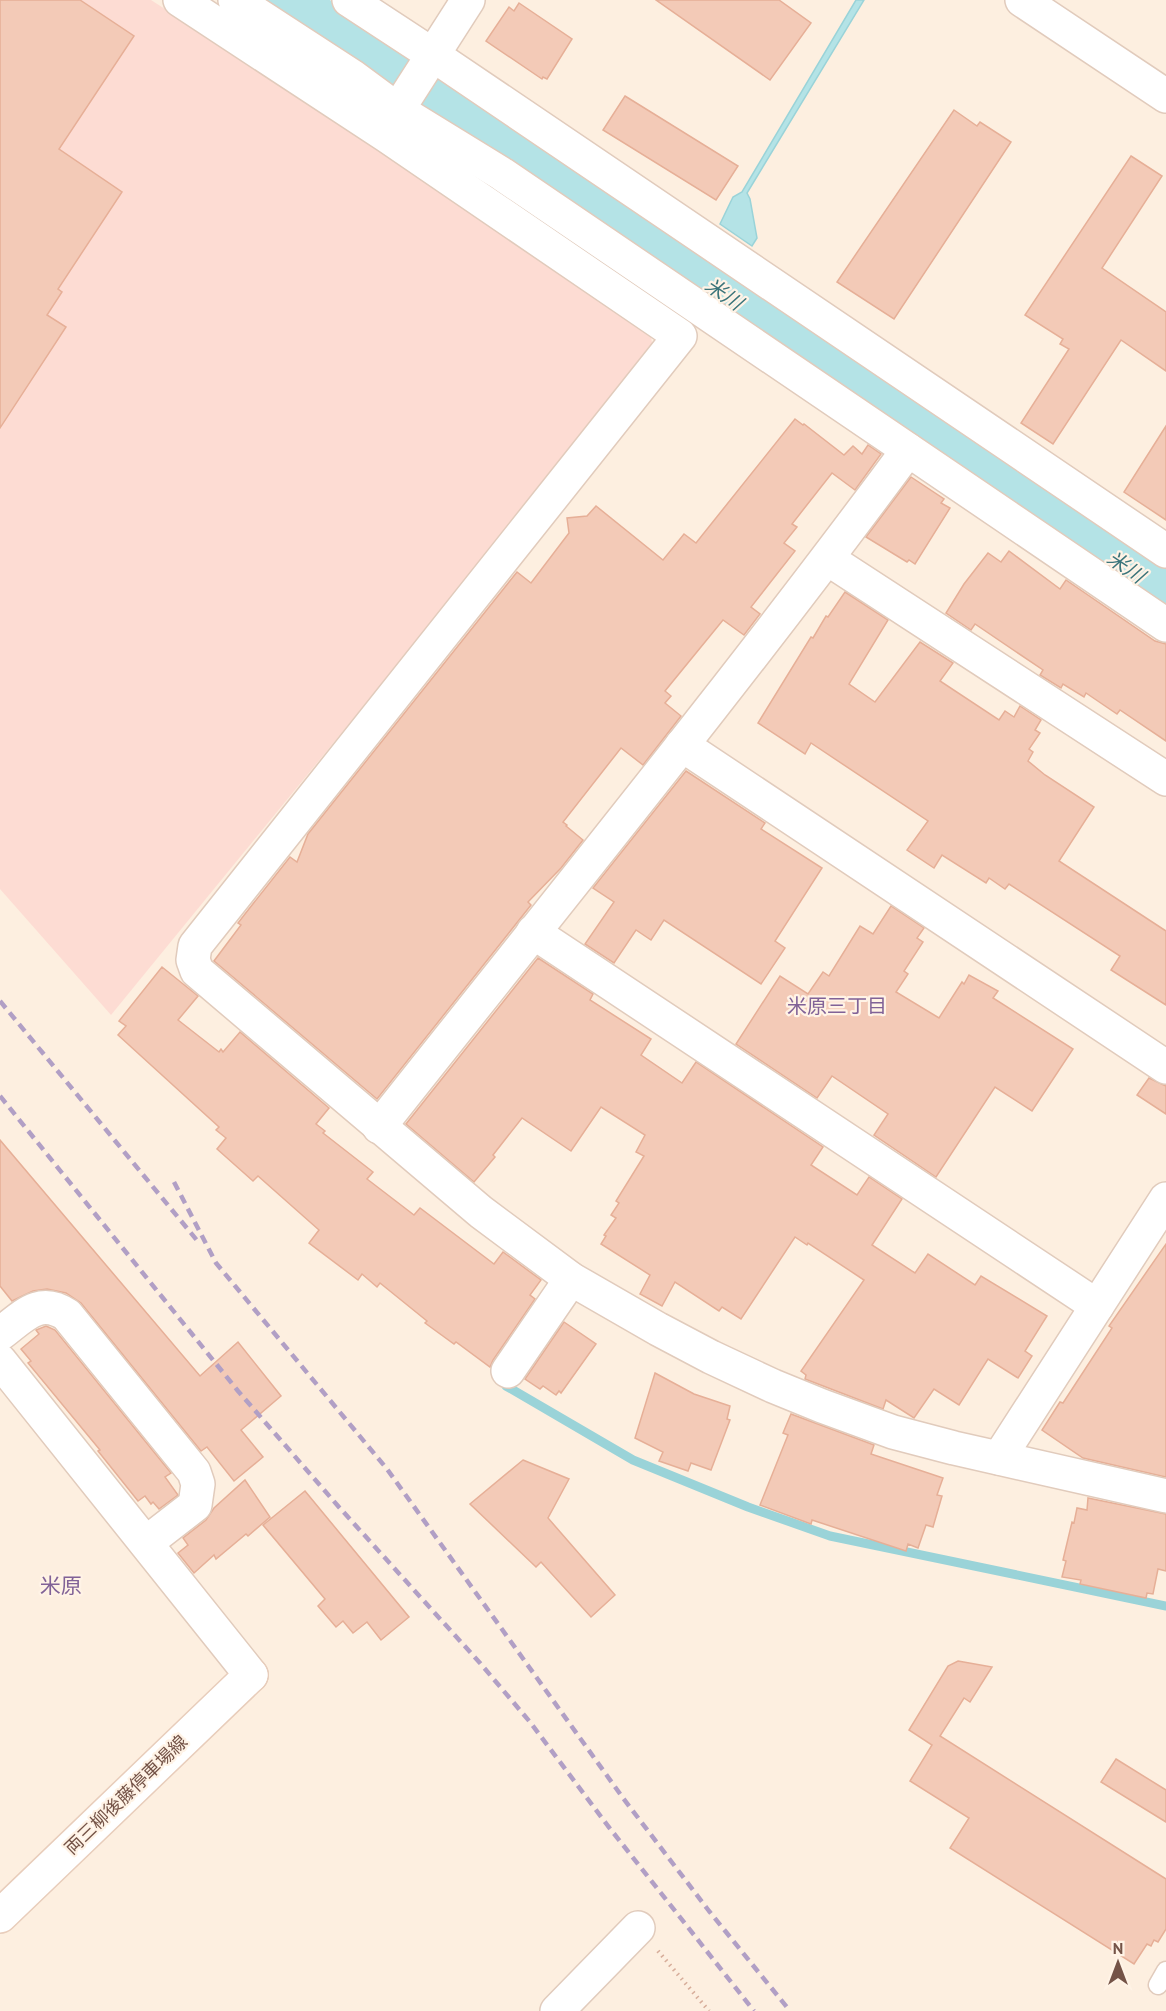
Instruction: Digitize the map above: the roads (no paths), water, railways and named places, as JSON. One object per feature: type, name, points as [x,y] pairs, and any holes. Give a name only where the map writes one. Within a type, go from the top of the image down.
[{"type":"street","points":[[180,0],[391,122],[502,174],[1166,625]]},
{"type":"street","points":[[235,0],[352,76],[391,122],[680,336],[195,946],[193,960],[197,971],[481,1212],[571,1279],[711,1357],[812,1402],[893,1432],[1166,1496]]},
{"type":"street","points":[[349,0],[431,59],[480,88],[1166,551]]},
{"type":"street","points":[[391,122],[468,0]]},
{"type":"street","points":[[1022,0],[1166,96]]},
{"type":"street","points":[[379,1127],[828,559],[908,450]]},
{"type":"street","points":[[828,559],[1166,779]]},
{"type":"street","points":[[682,745],[1166,1067]]},
{"type":"street","points":[[533,932],[1097,1306]]},
{"type":"street","points":[[999,1458],[1166,1199]]},
{"type":"street","points":[[508,1371],[571,1279]]},
{"type":"street","points":[[0,1334],[34,1310],[46,1306],[56,1308],[67,1315],[194,1472],[198,1484],[195,1505],[146,1543],[0,1361]]},
{"type":"street","name":"両三柳後藤停車場線","points":[[0,1916],[251,1675],[146,1543]]},
{"type":"street","points":[[557,2011],[638,1928]]},
{"type":"water","points":[[856,0],[864,0],[747,193],[757,238],[752,246],[720,224],[733,197],[742,192]]},
{"type":"waterway","name":"米川","points":[[278,0],[701,279],[1166,594]]},
{"type":"waterway","points":[[506,1386],[633,1460],[748,1507],[830,1536],[1166,1606]]},
{"type":"railway","points":[[0,1001],[200,1244]]},
{"type":"railway","points":[[0,1096],[238,1391],[530,1722],[608,1826],[754,2011]]},
{"type":"railway","points":[[174,1182],[216,1263],[387,1469],[623,1798],[709,1911],[790,2011]]},
{"type":"district","name":"米原三丁目","points":[[837,1006]]},
{"type":"district","name":"米原","points":[[61,1586]]}]
